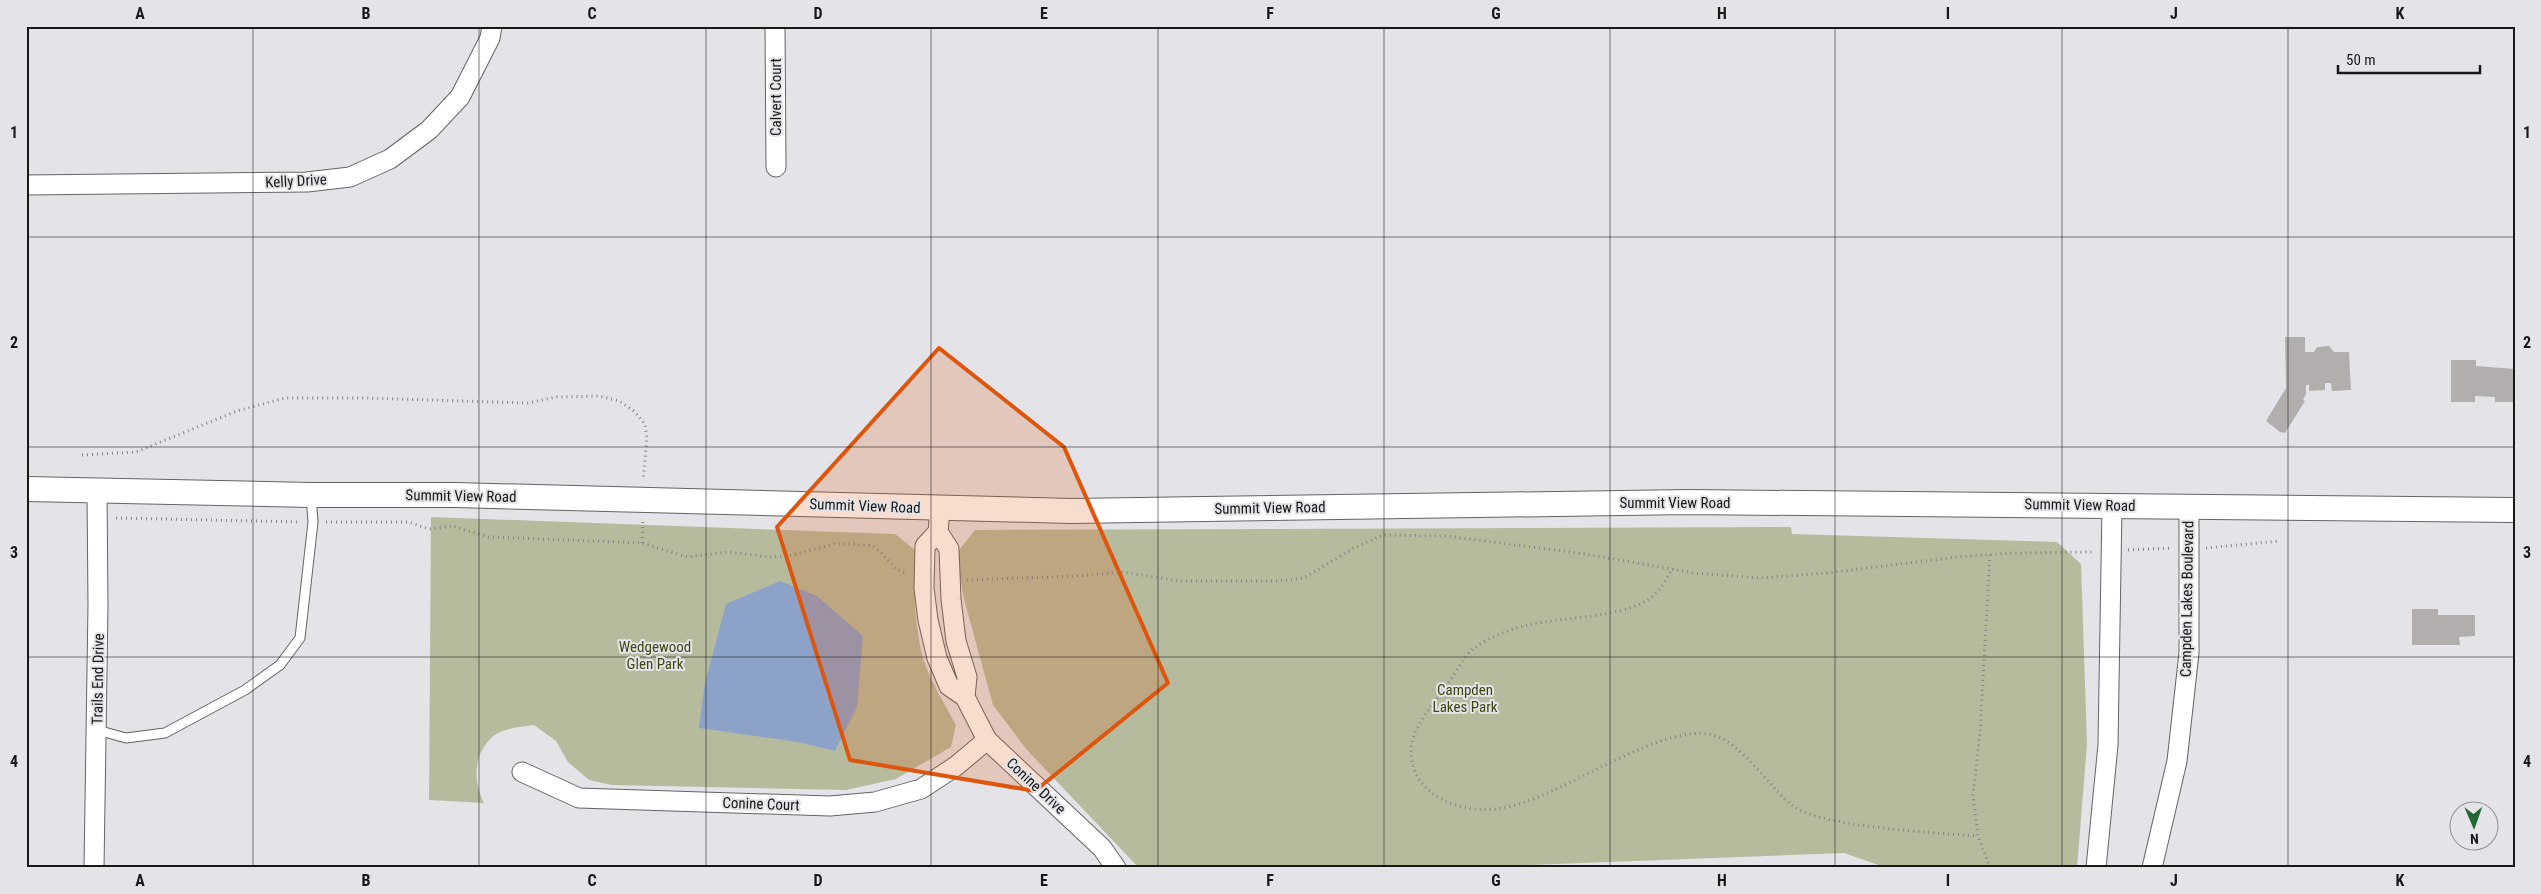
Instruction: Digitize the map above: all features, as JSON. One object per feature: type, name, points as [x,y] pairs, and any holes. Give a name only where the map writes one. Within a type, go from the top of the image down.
[{"type":"street","name":"Kelly Drive","points":[[26,184],[307,182],[350,177],[390,159],[429,130],[460,97],[490,38],[492,26]]},
{"type":"street","name":"Calvert Court","points":[[775,26],[776,168]]},
{"type":"street","name":"Summit View Road","points":[[26,489],[98,501],[311,495],[455,495],[1071,511],[1688,502],[2515,510]]},
{"type":"street","name":"Trails End Drive","points":[[94,868],[98,501]]},
{"type":"street","points":[[2096,868],[2108,744],[2112,506]]},
{"type":"street","name":"Campden Lakes Boulevard","points":[[2152,868],[2177,761],[2189,653],[2189,507]]},
{"type":"street","name":"Conine Drive","points":[[940,509],[938,532],[949,549],[956,641],[967,676],[965,697]]},
{"type":"street","name":"Conine Drive","points":[[938,532],[925,546],[923,577],[928,620],[937,658],[949,686],[965,697],[987,740],[1102,848],[1116,868]]},
{"type":"street","name":"Conine Court","points":[[522,772],[579,798],[830,806],[876,802],[921,788],[956,766],[987,740]]},
{"type":"lane","points":[[97,730],[126,738],[165,733],[245,690],[280,665],[300,638],[313,522],[311,495]]},
{"type":"path","points":[[82,455],[136,452],[237,411],[285,398],[365,398],[528,403],[558,397],[599,396],[619,401],[634,411],[645,424],[647,438],[643,483]]},
{"type":"path","points":[[98,501],[117,518],[409,522],[429,529],[452,526],[496,538],[642,543],[687,557],[728,552],[770,557],[788,556],[834,544],[854,544],[872,546],[880,551],[897,570],[923,577]]},
{"type":"path","points":[[642,543],[643,517]]},
{"type":"path","points":[[950,579],[983,580],[1122,572],[1179,581],[1279,581],[1304,578],[1352,549],[1383,534],[1464,538],[1673,568],[1694,573],[1759,578],[1828,573],[1990,555],[2248,546],[2280,541]]},
{"type":"path","points":[[1990,555],[1980,732],[1973,795],[1978,836],[1990,868]]},
{"type":"path","points":[[1673,568],[1655,594],[1626,610],[1526,625],[1487,641],[1471,650],[1421,722],[1414,737],[1411,751],[1416,776],[1428,791],[1450,805],[1502,809],[1547,795],[1628,754],[1669,737],[1689,734],[1716,736],[1738,750],[1793,806],[1804,813],[1820,819],[1870,826],[1978,836]]},
{"type":"highlighted area","points":[[939,348],[1064,447],[1168,683],[1035,791],[850,760],[777,527]]},
{"type":"green space","name":"Wedgewood Glen Park","points":[[431,517],[895,534],[915,550],[915,598],[920,645],[930,676],[956,725],[951,747],[896,779],[846,790],[612,785],[589,780],[568,762],[556,741],[534,725],[512,728],[501,732],[492,737],[486,744],[478,760],[477,768],[478,786],[484,803],[429,800]]},
{"type":"green space","name":"Campden Lakes Park","points":[[1791,527],[1792,534],[2057,542],[2081,564],[2087,744],[2077,868],[1887,868],[1844,853],[1455,868],[1139,868],[1027,750],[993,705],[964,599],[956,554],[975,530]]},
{"type":"water","points":[[780,581],[817,596],[863,636],[857,707],[835,751],[798,742],[699,728],[705,683],[726,604]]},
{"type":"building","points":[[2285,337],[2305,337],[2305,352],[2314,352],[2317,347],[2329,346],[2334,352],[2349,352],[2351,390],[2332,391],[2331,383],[2325,383],[2325,390],[2309,391],[2309,385],[2306,385],[2306,394],[2303,400],[2305,401],[2285,433],[2280,432],[2266,421],[2286,388]]},
{"type":"building","points":[[2451,360],[2476,360],[2476,366],[2515,369],[2515,402],[2495,402],[2495,397],[2475,396],[2475,402],[2451,402]]},
{"type":"building","points":[[2412,609],[2438,609],[2438,615],[2475,615],[2475,636],[2459,637],[2460,645],[2412,645]]}]
